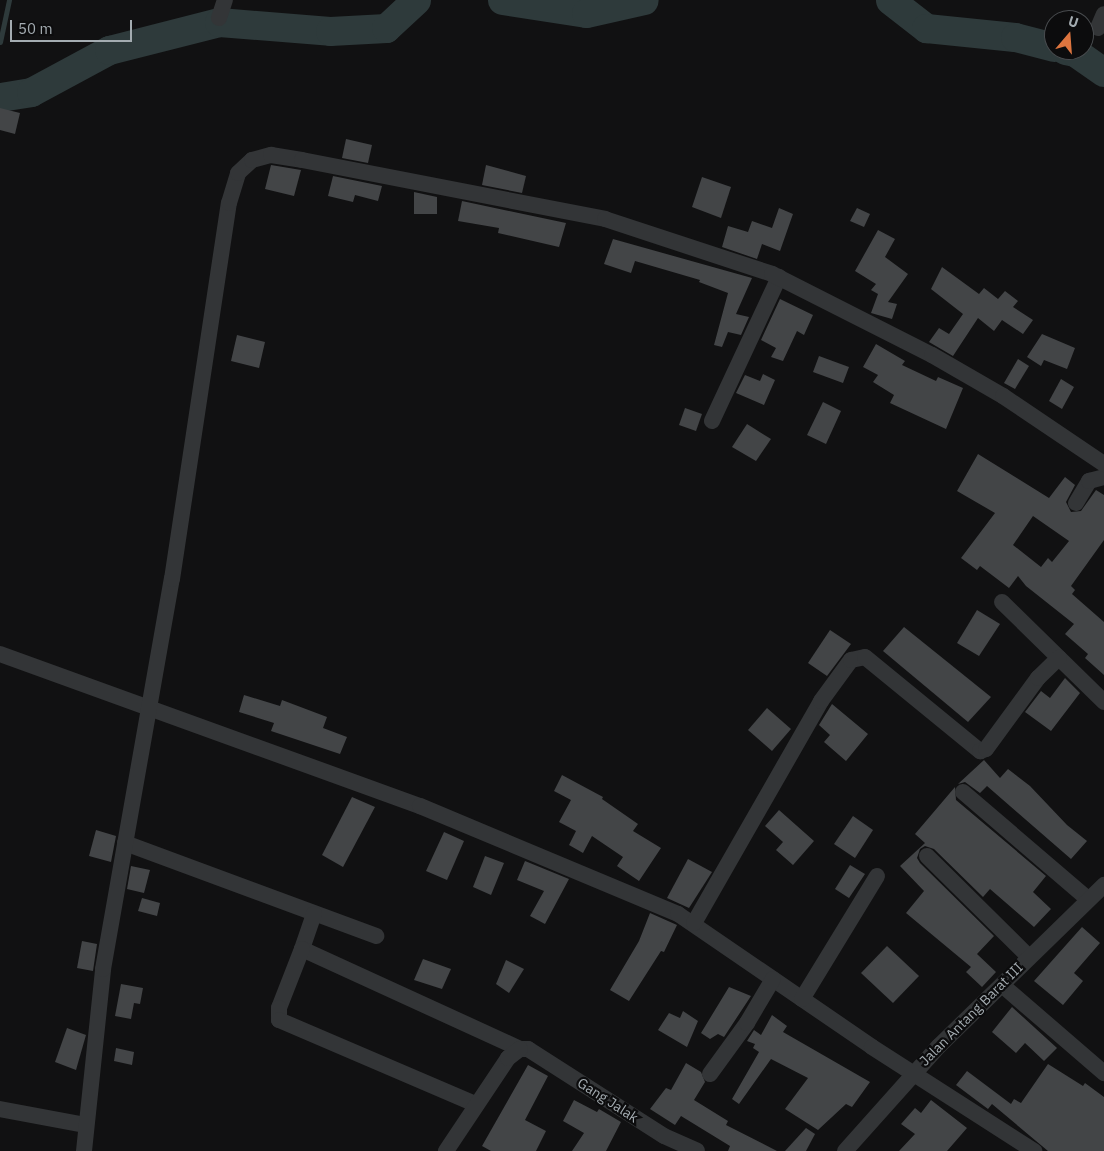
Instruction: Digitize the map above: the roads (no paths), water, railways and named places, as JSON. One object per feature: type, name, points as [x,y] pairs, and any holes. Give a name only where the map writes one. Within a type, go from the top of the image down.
[{"type":"street","points":[[219,18],[224,0]]},
{"type":"street","points":[[84,1151],[94,1027],[150,707],[229,203],[238,173],[252,160],[271,155],[302,160],[605,219],[779,277],[932,355],[1010,400],[1104,464]]},
{"type":"street","points":[[712,421],[779,277]]},
{"type":"street","points":[[1076,503],[1089,481],[1104,477]]},
{"type":"street","points":[[1002,602],[1104,702]]},
{"type":"street","points":[[0,654],[150,707],[482,830],[694,923],[802,999],[914,1072],[978,1117],[1034,1151]]},
{"type":"street","points":[[694,923],[821,701],[851,660],[865,657],[980,751],[986,748],[1038,678],[1060,658]]},
{"type":"street","points":[[963,792],[1088,899]]},
{"type":"street","points":[[125,843],[376,936]]},
{"type":"street","points":[[927,856],[1028,956]]},
{"type":"street","points":[[802,999],[877,876]]},
{"type":"street","name":"Jalan Antang Barat III","points":[[845,1151],[914,1072],[1002,985],[1028,956],[1104,884]]},
{"type":"street","points":[[314,914],[279,1008],[279,1020],[477,1104]]},
{"type":"street","name":"Gang Jalak","points":[[302,949],[520,1049],[528,1049],[664,1136],[697,1151]]},
{"type":"street","points":[[710,1074],[747,1023],[773,978]]},
{"type":"street","points":[[1002,985],[1104,1074]]},
{"type":"street","points":[[446,1151],[508,1058],[520,1049]]},
{"type":"street","points":[[0,1109],[85,1125]]},
{"type":"waterway","points":[[0,42],[9,0]]},
{"type":"waterway","points":[[0,97],[31,92],[109,50],[219,22],[330,31],[386,28],[416,0]]},
{"type":"waterway","points":[[502,0],[586,13],[644,0]]},
{"type":"waterway","points":[[890,0],[926,28],[1015,37],[1044,44]]},
{"type":"waterway","points":[[1087,60],[1104,72]]}]
